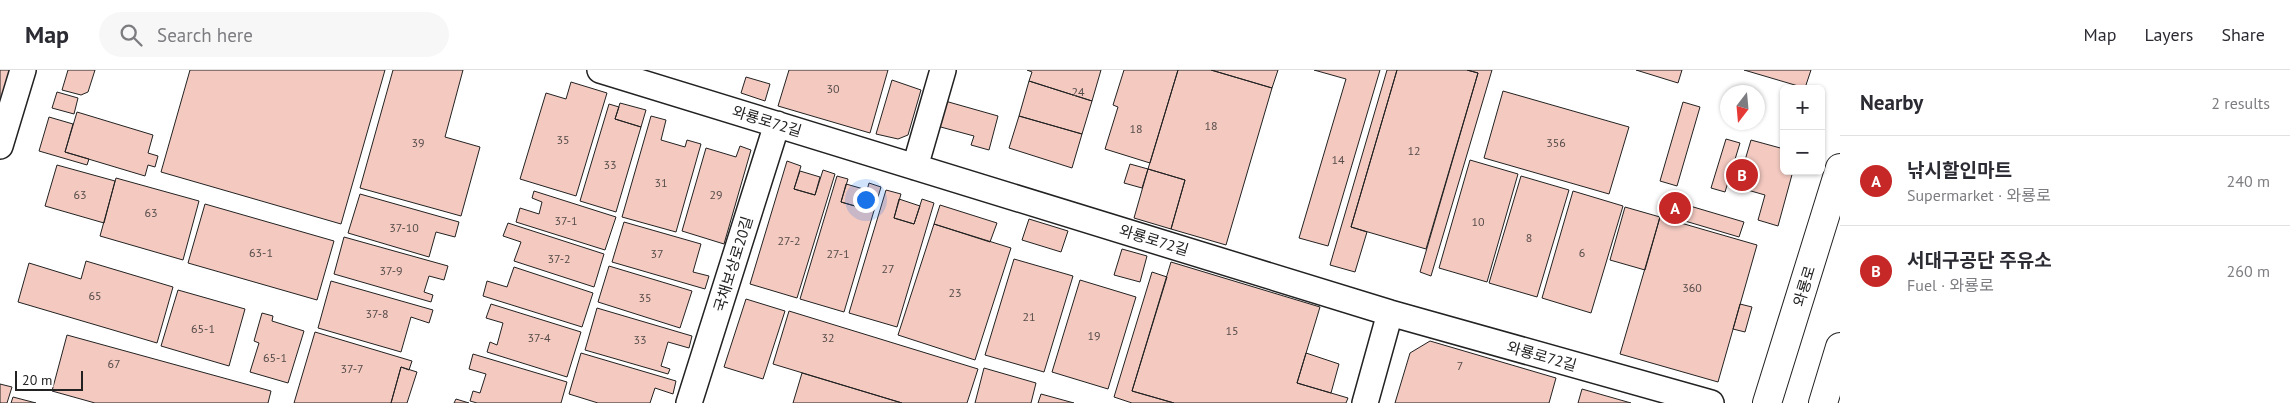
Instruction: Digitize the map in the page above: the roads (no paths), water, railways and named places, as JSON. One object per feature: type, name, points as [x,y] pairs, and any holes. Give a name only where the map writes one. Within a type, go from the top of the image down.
[{"type":"main road","name":"와룡로","points":[[1767,403],[1840,168]]},
{"type":"main road","points":[[1823,403],[1840,348]]},
{"type":"street","points":[[0,146],[24,70]]},
{"type":"street","name":"와룡로72길","points":[[600,70],[1390,313],[1711,403]]},
{"type":"street","points":[[915,167],[943,70]]},
{"type":"street","name":"국채보상로20길","points":[[689,403],[777,124]]},
{"type":"street","points":[[1365,403],[1390,313]]},
{"type":"place","name":"서대구공단 주유소","points":[[1742,175]]},
{"type":"place","name":"낚시할인마트","points":[[1675,208]]}]
